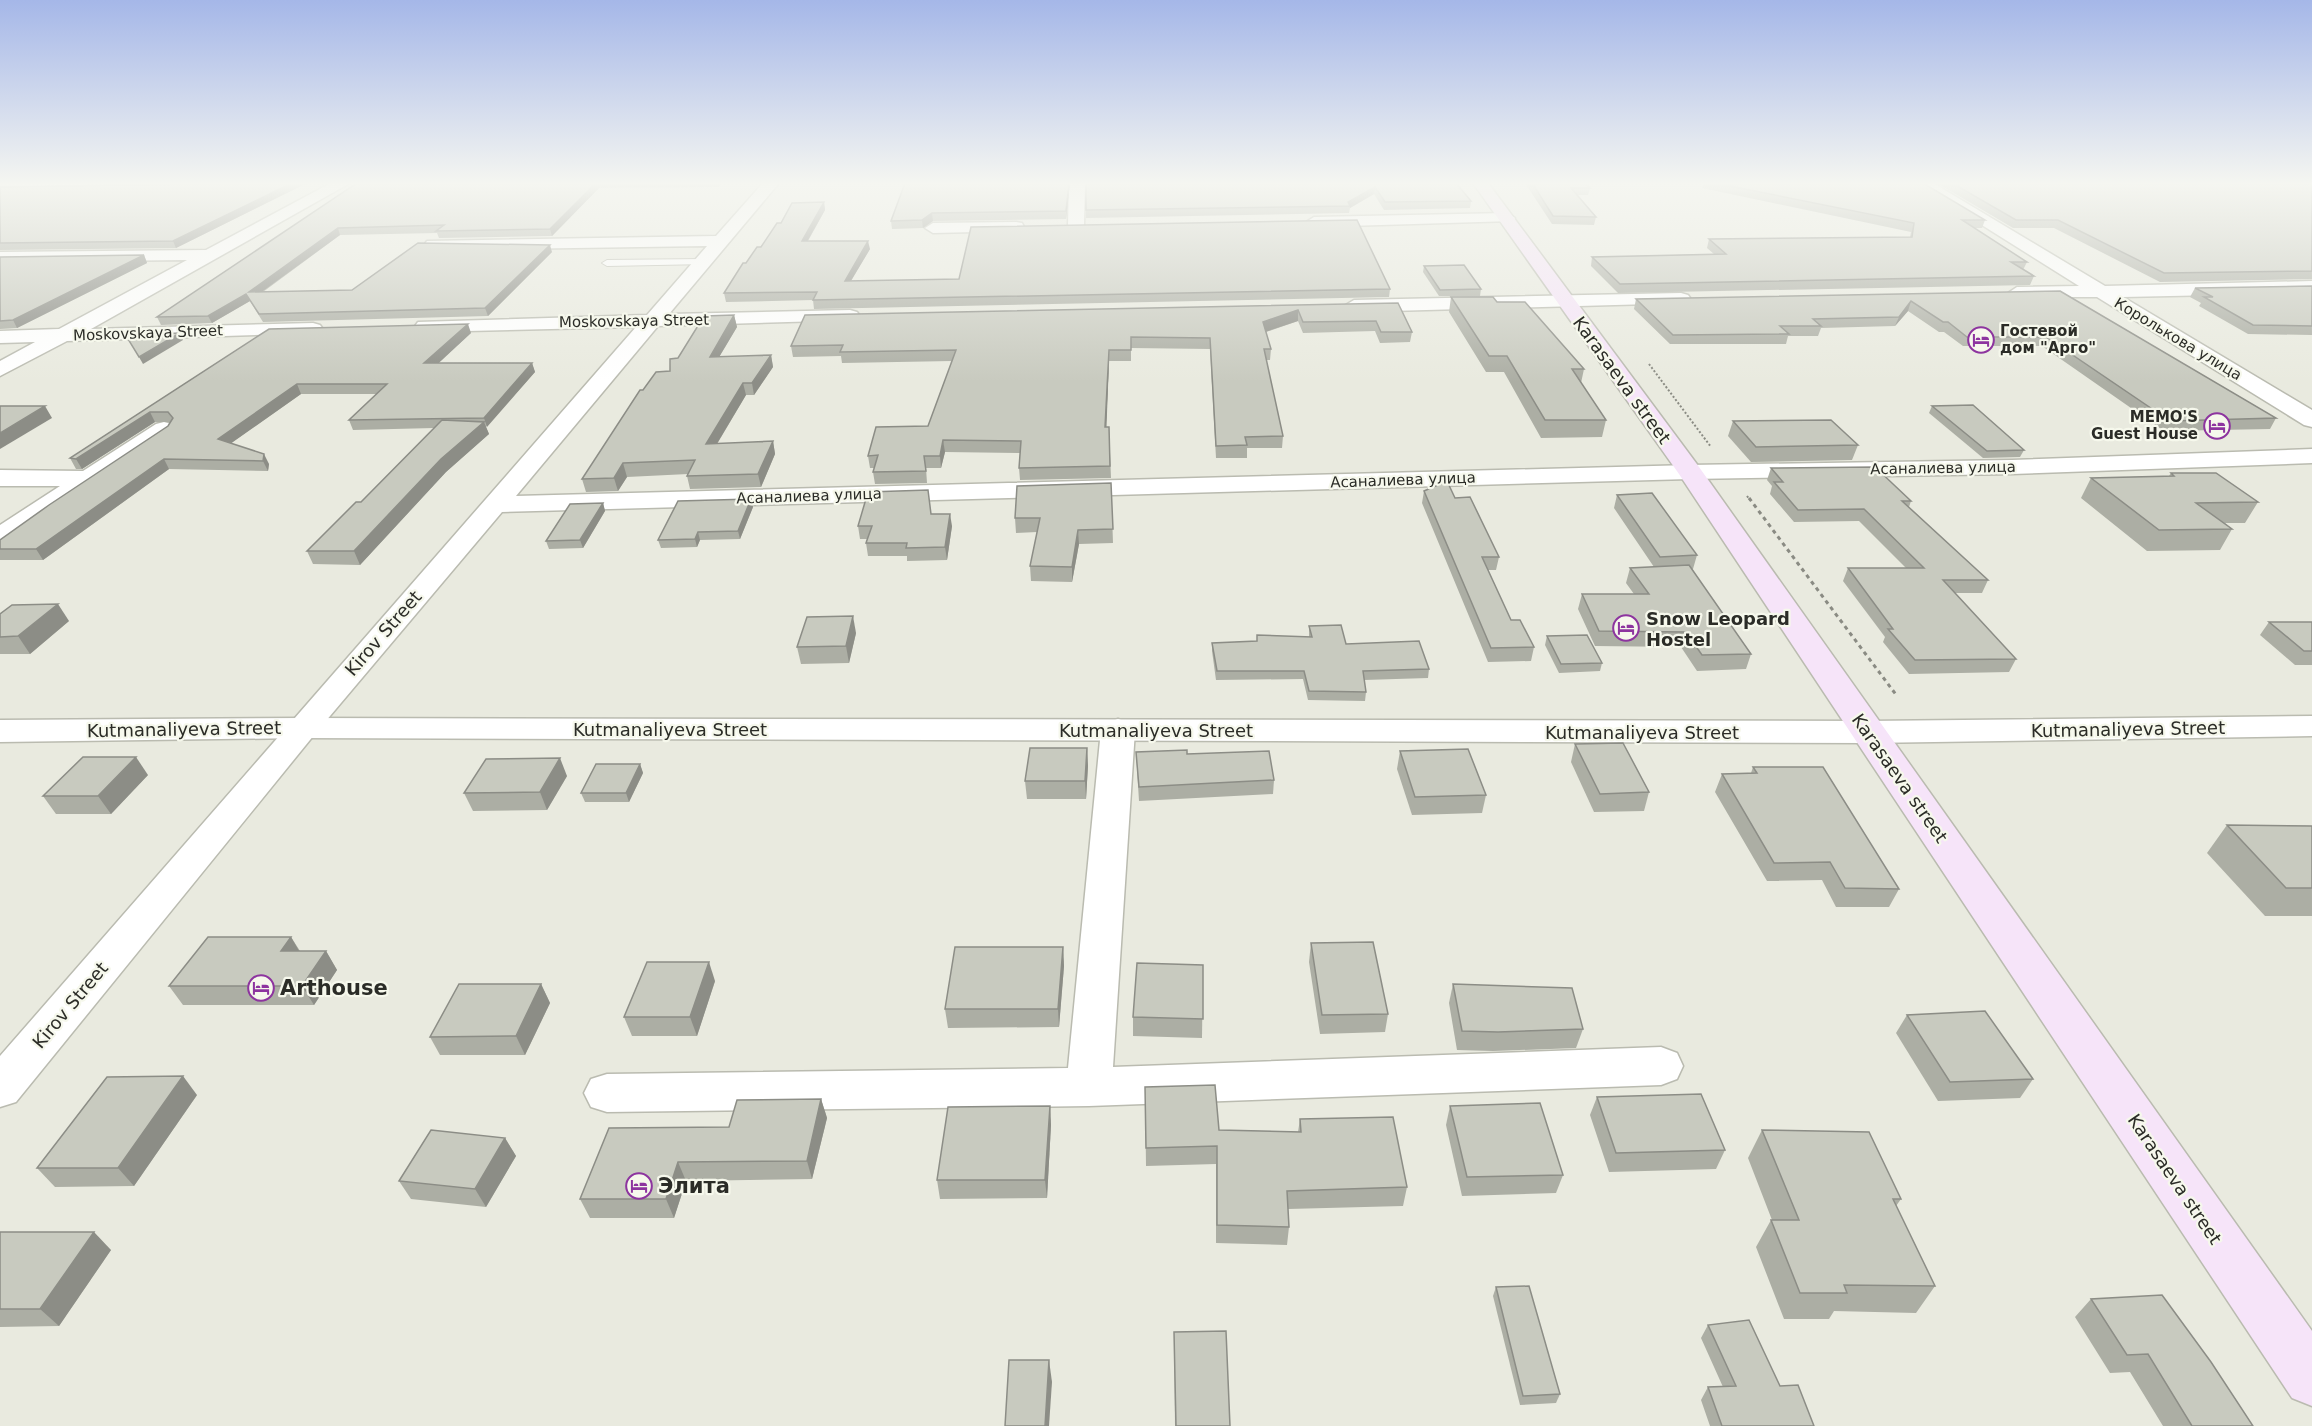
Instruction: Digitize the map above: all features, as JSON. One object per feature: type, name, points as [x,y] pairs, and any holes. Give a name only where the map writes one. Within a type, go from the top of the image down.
[{"type":"main road","name":"Karasaeva street","points":[[1529,250],[1690,472],[2312,1378]]},
{"type":"street","points":[[0,370],[221,250]]},
{"type":"street","points":[[611,250],[711,252]]},
{"type":"street","name":"Kirov Street","points":[[0,1088],[302,728],[713,250]]},
{"type":"street","name":"Королькова улица","points":[[2030,250],[2312,420]]},
{"type":"street","points":[[0,257],[211,255]]},
{"type":"street","points":[[1993,294],[2312,287]]},
{"type":"street","points":[[1340,306],[1697,299]]},
{"type":"street","name":"Moskovskaya Street","points":[[405,327],[866,316]]},
{"type":"street","name":"Moskovskaya Street","points":[[0,337],[334,328]]},
{"type":"street","points":[[0,537],[164,429]]},
{"type":"street","name":"Асаналиева улица","points":[[494,504],[1690,472],[2012,467],[2312,456]]},
{"type":"street","points":[[0,478],[86,479]]},
{"type":"street","name":"Kutmanaliyeva Street","points":[[0,731],[302,728],[1868,732],[2312,726]]},
{"type":"street","points":[[1089,1088],[1118,730]]},
{"type":"street","points":[[607,1093],[1089,1088],[1661,1066]]},
{"type":"lane","points":[[607,263],[711,252]]},
{"type":"path","points":[[1644,358],[1897,696]]},
{"type":"building","points":[[258,250],[308,250],[249,292],[352,290],[409,250],[545,250],[485,308],[259,314],[246,294],[208,316],[157,317]]},
{"type":"building","points":[[755,250],[863,250],[845,281],[959,279],[966,250],[1371,250],[1390,289],[813,300],[817,292],[724,293],[743,263],[746,263]]},
{"type":"building","points":[[1721,250],[2008,250],[2027,262],[2011,262],[2034,276],[1620,284],[1592,257],[1726,254]]},
{"type":"building","points":[[2117,250],[2312,250],[2312,271],[2164,273]]},
{"type":"building","points":[[144,255],[13,320],[0,321],[0,257]]},
{"type":"building","points":[[1464,265],[1481,289],[1440,290],[1424,266]]},
{"type":"building","points":[[2312,286],[2312,326],[2253,325],[2204,297],[2213,297],[2195,288]]},
{"type":"building","points":[[2060,291],[2276,418],[2170,421],[2046,337],[1967,337],[1948,322],[1943,322],[1911,301],[1899,317],[1813,319],[1821,326],[1780,326],[1789,334],[1673,335],[1636,299]]},
{"type":"building","points":[[1451,297],[1493,297],[1497,302],[1525,302],[1584,369],[1572,369],[1606,420],[1545,420],[1507,356],[1489,356]]},
{"type":"building","points":[[1398,303],[1412,332],[1381,332],[1376,321],[1303,322],[1298,310],[1263,322],[1271,349],[1264,349],[1283,436],[1245,437],[1247,445],[1216,446],[1210,338],[1131,337],[1131,350],[1109,350],[1105,427],[1109,427],[1110,466],[1019,468],[1021,441],[943,440],[940,456],[924,456],[926,471],[873,472],[878,455],[868,456],[876,427],[928,426],[956,350],[840,352],[843,345],[791,346],[805,315]]},
{"type":"building","points":[[734,315],[710,357],[771,355],[752,383],[743,383],[706,444],[773,441],[758,474],[687,476],[695,460],[623,463],[614,478],[582,479],[640,390],[643,390],[656,372],[670,371],[670,359],[678,358],[704,316]]},
{"type":"building","points":[[468,324],[424,363],[532,363],[484,418],[349,420],[387,384],[297,384],[218,439],[264,454],[263,461],[164,459],[36,549],[0,549],[0,540],[168,426],[173,418],[168,412],[150,412],[76,459],[70,458],[269,329]]},
{"type":"building","points":[[180,333],[139,357],[128,339],[134,335]]},
{"type":"building","points":[[1973,405],[2024,450],[1987,451],[1932,406]]},
{"type":"building","points":[[0,406],[45,406],[0,433]]},
{"type":"building","points":[[442,420],[484,422],[441,459],[354,551],[307,551],[356,502],[361,502]]},
{"type":"building","points":[[1831,420],[1858,445],[1756,447],[1733,421]]},
{"type":"building","points":[[1875,467],[1911,501],[1902,501],[1988,580],[1943,580],[2016,659],[1915,660],[1888,629],[1893,629],[1848,568],[1924,568],[1864,509],[1798,510],[1774,482],[1783,482],[1771,468]]},
{"type":"building","points":[[2171,473],[2216,473],[2258,502],[2196,503],[2232,529],[2159,530],[2091,478],[2174,476]]},
{"type":"building","points":[[1447,481],[1455,498],[1470,497],[1499,557],[1482,557],[1511,620],[1520,620],[1534,647],[1491,648],[1424,491]]},
{"type":"building","points":[[1111,483],[1113,529],[1078,530],[1072,567],[1030,566],[1040,518],[1015,518],[1017,486]]},
{"type":"building","points":[[928,490],[931,514],[950,514],[945,547],[906,548],[907,543],[866,543],[872,526],[858,526],[868,492]]},
{"type":"building","points":[[1652,493],[1697,555],[1660,557],[1617,495]]},
{"type":"building","points":[[751,499],[738,531],[698,532],[695,539],[658,540],[678,501]]},
{"type":"building","points":[[603,503],[580,540],[546,541],[570,504]]},
{"type":"building","points":[[1689,565],[1751,654],[1702,655],[1686,632],[1599,631],[1582,594],[1649,594],[1630,568]]},
{"type":"building","points":[[58,604],[18,636],[0,637],[0,614],[12,605]]},
{"type":"building","points":[[853,616],[846,646],[797,647],[807,617]]},
{"type":"building","points":[[2269,622],[2312,622],[2312,651],[2304,651]]},
{"type":"building","points":[[1341,625],[1346,644],[1419,641],[1429,669],[1363,671],[1366,692],[1309,691],[1304,671],[1217,671],[1212,643],[1257,641],[1257,635],[1312,637],[1309,626]]},
{"type":"building","points":[[1587,635],[1602,663],[1561,664],[1547,636]]},
{"type":"building","points":[[1623,743],[1649,792],[1600,794],[1575,744]]},
{"type":"building","points":[[1030,748],[1087,748],[1085,781],[1025,781]]},
{"type":"building","points":[[1468,749],[1486,795],[1415,797],[1400,751]]},
{"type":"building","points":[[1187,750],[1187,754],[1269,751],[1274,780],[1139,787],[1136,752]]},
{"type":"building","points":[[83,757],[136,757],[98,796],[43,796]]},
{"type":"building","points":[[560,758],[540,792],[464,793],[486,759]]},
{"type":"building","points":[[596,764],[640,764],[626,793],[581,793]]},
{"type":"building","points":[[1753,767],[1823,767],[1899,889],[1845,888],[1830,862],[1774,863],[1722,774],[1757,773]]},
{"type":"building","points":[[2227,825],[2312,826],[2312,888],[2286,888]]},
{"type":"building","points":[[208,937],[291,937],[281,951],[326,951],[302,986],[169,986]]},
{"type":"building","points":[[1373,942],[1388,1014],[1322,1015],[1311,943]]},
{"type":"building","points":[[955,947],[1063,947],[1058,1009],[945,1009]]},
{"type":"building","points":[[647,962],[709,962],[690,1017],[624,1017]]},
{"type":"building","points":[[1137,963],[1203,965],[1203,1019],[1133,1017]]},
{"type":"building","points":[[459,984],[541,984],[516,1036],[430,1037]]},
{"type":"building","points":[[1453,984],[1572,988],[1583,1029],[1462,1031]]},
{"type":"building","points":[[1985,1011],[2033,1079],[1950,1082],[1907,1015]]},
{"type":"building","points":[[183,1076],[118,1168],[37,1168],[107,1077]]},
{"type":"building","points":[[1215,1085],[1219,1130],[1301,1132],[1300,1119],[1393,1117],[1407,1187],[1287,1191],[1289,1227],[1217,1225],[1217,1146],[1146,1148],[1145,1087]]},
{"type":"building","points":[[1701,1094],[1725,1150],[1616,1153],[1597,1097]]},
{"type":"building","points":[[821,1099],[807,1161],[678,1162],[666,1199],[580,1199],[609,1128],[729,1127],[737,1100]]},
{"type":"building","points":[[1540,1103],[1563,1175],[1467,1177],[1450,1106]]},
{"type":"building","points":[[1050,1106],[1045,1180],[937,1180],[948,1107]]},
{"type":"building","points":[[431,1130],[505,1138],[475,1189],[399,1181]]},
{"type":"building","points":[[1762,1130],[1869,1132],[1901,1199],[1893,1199],[1935,1286],[1844,1285],[1847,1293],[1800,1293],[1771,1220],[1799,1220]]},
{"type":"building","points":[[0,1232],[94,1232],[40,1309],[0,1309]]},
{"type":"building","points":[[1529,1286],[1560,1394],[1523,1396],[1496,1287]]},
{"type":"building","points":[[2162,1295],[2211,1362],[2253,1426],[2192,1426],[2148,1354],[2127,1355],[2091,1299]]},
{"type":"building","points":[[1749,1320],[1780,1386],[1798,1385],[1814,1426],[1722,1426],[1708,1387],[1736,1386],[1708,1325]]},
{"type":"building","points":[[1226,1331],[1230,1426],[1176,1426],[1174,1332]]},
{"type":"building","points":[[1009,1360],[1049,1360],[1045,1426],[1005,1426]]},
{"type":"place","name":"Гостевой дом \"Арго\"","points":[[1981,340]]},
{"type":"place","name":"MEMO'S Guest House","points":[[2217,426]]},
{"type":"place","name":"Snow Leopard Hostel","points":[[1626,628]]},
{"type":"place","name":"Arthouse","points":[[261,988]]},
{"type":"place","name":"Элита","points":[[639,1186]]}]
